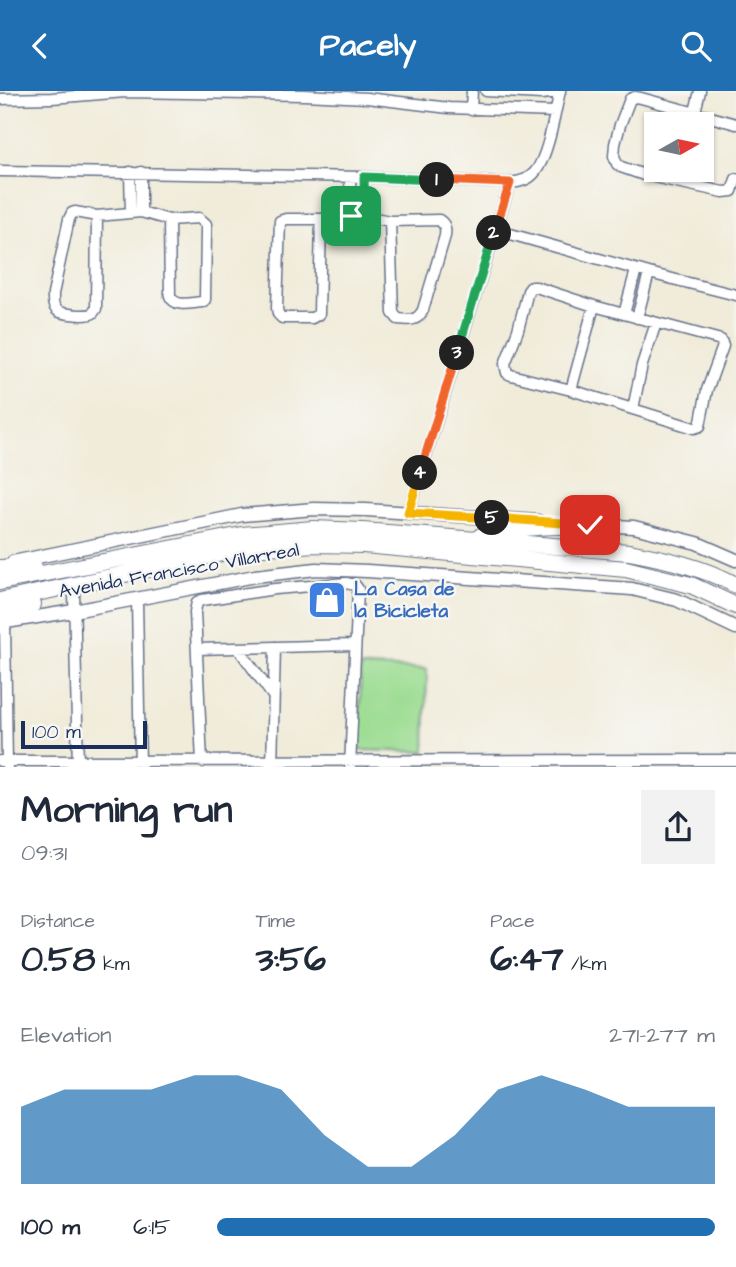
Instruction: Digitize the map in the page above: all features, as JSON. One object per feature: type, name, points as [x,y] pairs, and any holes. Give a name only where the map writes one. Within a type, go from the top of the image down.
[{"type":"highway","points":[[468,540],[506,530],[590,525]]},
{"type":"highway","name":"Avenida Francisco Villarreal","points":[[0,582],[242,535],[313,529],[629,552],[697,568],[736,585]]},
{"type":"highway","name":"Avenida Francisco Villarreal","points":[[0,601],[244,548],[305,544],[364,545],[626,569],[691,585],[736,606]]},
{"type":"highway","points":[[0,567],[37,567],[117,559]]},
{"type":"highway","points":[[2,620],[74,592],[143,571]]},
{"type":"main road","name":"Avenida Francisco Villarreal","points":[[0,567],[242,515],[314,509],[634,527],[697,543],[736,560]]},
{"type":"main road","name":"Avenida Francisco Villarreal","points":[[2,620],[74,611],[255,576],[316,569],[632,589],[677,600],[736,628]]},
{"type":"street","points":[[471,110],[472,91]]},
{"type":"street","points":[[0,171],[364,177],[510,183],[524,181],[535,173],[544,156],[560,91],[541,94],[486,91]]},
{"type":"street","points":[[695,111],[700,91]]},
{"type":"street","points":[[0,99],[125,92],[304,93],[471,110],[555,112]]},
{"type":"street","points":[[736,124],[635,97],[630,99],[620,125],[614,153],[615,161],[621,167],[644,175],[723,192],[732,191],[736,179]]},
{"type":"street","points":[[136,172],[136,213]]},
{"type":"street","points":[[350,177],[351,216]]},
{"type":"street","points":[[364,177],[365,216]]},
{"type":"street","points":[[408,513],[510,183]]},
{"type":"street","points":[[97,216],[96,309],[89,315],[62,313],[54,306],[53,294],[69,219],[75,212],[97,216],[136,213],[169,220],[199,218],[206,224],[206,298],[202,302],[177,303],[170,296],[169,220]]},
{"type":"street","points":[[321,219],[319,314],[312,318],[282,318],[277,308],[280,221],[351,216],[390,221],[439,220],[443,223],[445,236],[423,310],[418,318],[398,319],[393,313],[390,221]]},
{"type":"street","points":[[495,230],[736,295]]},
{"type":"street","points":[[624,314],[636,269]]},
{"type":"street","points":[[637,318],[649,273]]},
{"type":"street","points":[[531,287],[624,314],[718,338],[723,343],[710,379],[698,428],[506,373],[505,363],[531,287]]},
{"type":"street","points":[[570,390],[594,306]]},
{"type":"street","points":[[633,409],[642,365],[656,323]]},
{"type":"street","points":[[202,762],[195,607],[197,602],[275,589],[346,583],[355,585],[358,589],[350,764]]},
{"type":"street","points":[[74,592],[78,763]]},
{"type":"street","points":[[137,599],[140,764]]},
{"type":"street","points":[[2,620],[5,763],[676,764],[736,760]]},
{"type":"street","points":[[197,649],[355,645]]},
{"type":"street","points":[[272,764],[275,647]]},
{"type":"street","points":[[238,648],[273,696]]},
{"type":"green space","points":[[361,667],[427,669],[425,752],[359,750]]},
{"type":"place","name":"La Casa de la Bicicleta","points":[[327,600]]},
{"type":"route","points":[[351,216],[365,216],[364,177],[510,183],[408,513],[590,525]]}]
